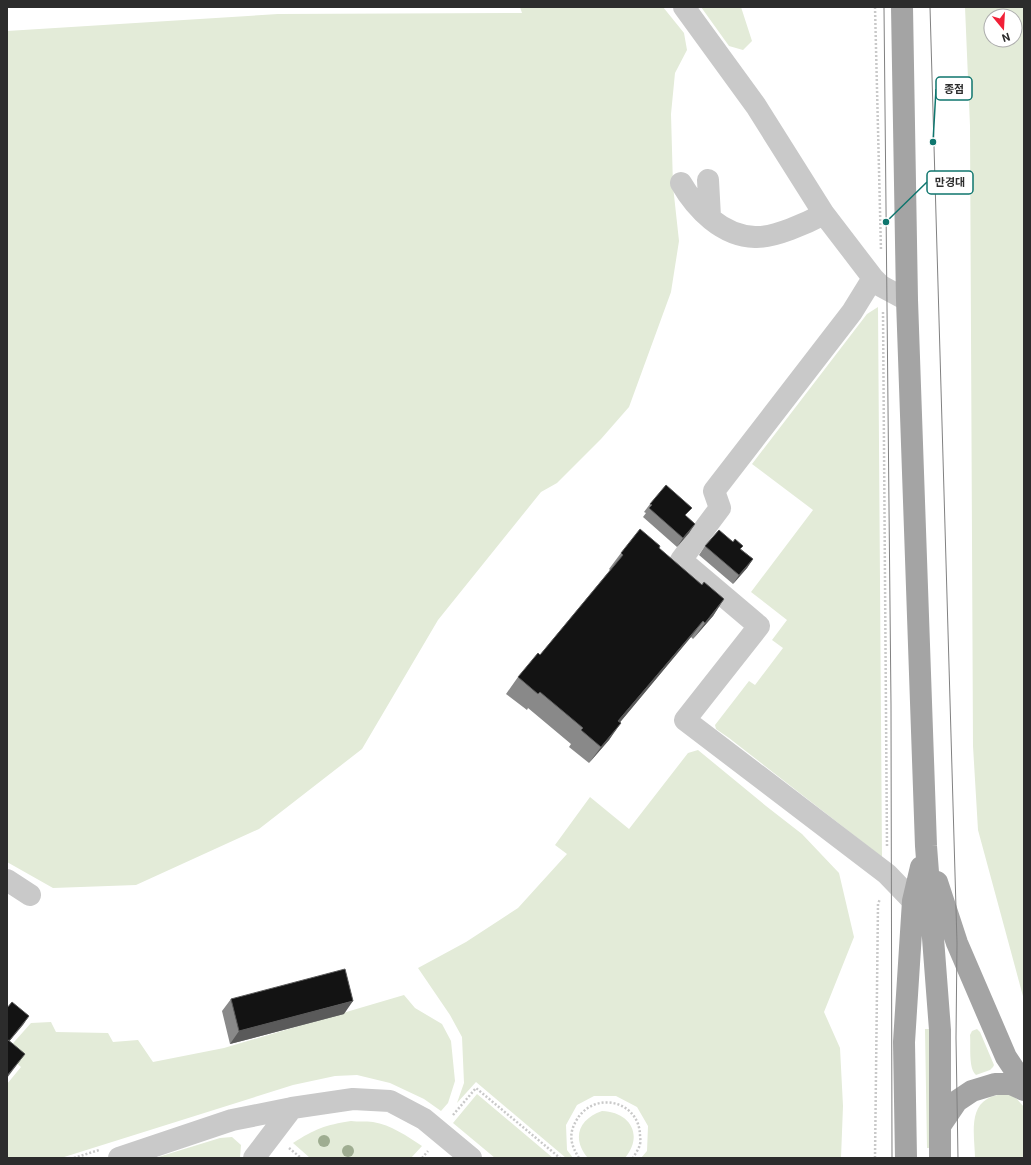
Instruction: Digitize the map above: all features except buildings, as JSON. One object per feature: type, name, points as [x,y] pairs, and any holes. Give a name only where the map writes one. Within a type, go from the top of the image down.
[{"type":"main road","points":[[902,7],[907,300],[926,846],[940,1030],[940,1158]]},
{"type":"main road","points":[[906,1158],[904,1042],[913,901],[926,846]]},
{"type":"main road","points":[[926,846],[957,943],[1006,1057],[1024,1084]]},
{"type":"main road","points":[[940,1126],[957,1101],[972,1091],[995,1084],[1011,1084],[1024,1090]]},
{"type":"street","points":[[684,7],[756,106],[824,214],[877,282],[907,300]]},
{"type":"street","points":[[708,180],[710,217]]},
{"type":"street","points":[[681,183],[689,197],[702,210],[720,226],[735,234],[755,237],[773,235],[824,214]]},
{"type":"street","points":[[877,282],[852,312],[714,491],[720,508],[681,560],[759,626],[685,720],[887,874],[913,901]]},
{"type":"street","points":[[7,880],[30,895]]},
{"type":"street","points":[[119,1158],[232,1120],[292,1108],[353,1099],[390,1101],[424,1119],[471,1158]]},
{"type":"street","points":[[254,1158],[292,1108]]},
{"type":"path","points":[[875,7],[877,282],[883,315],[887,874],[878,904],[875,1158]]},
{"type":"path","points":[[452,1116],[476,1088],[560,1158]]},
{"type":"path","points":[[579,1158],[572,1147],[572,1129],[580,1113],[596,1103],[614,1102],[630,1111],[640,1126],[640,1144],[633,1158]]},
{"type":"green space","points":[[520,7],[663,7],[684,33],[687,50],[675,73],[671,114],[673,186],[679,241],[671,292],[629,407],[601,439],[557,483],[541,492],[438,620],[362,749],[259,829],[136,885],[53,888],[7,862],[7,31],[278,14],[522,13]]},
{"type":"green space","points":[[701,7],[741,7],[752,41],[743,50],[729,46]]},
{"type":"green space","points":[[965,7],[1024,7],[1024,1000],[978,830],[973,746],[970,126]]},
{"type":"green space","points":[[878,307],[882,857],[716,729],[715,725],[749,681],[755,685],[783,648],[772,640],[787,620],[751,592],[813,510],[752,464],[867,314]]},
{"type":"green space","points":[[698,750],[802,834],[839,873],[854,937],[824,1012],[840,1048],[843,1106],[841,1158],[641,1158],[647,1151],[648,1126],[637,1107],[616,1096],[594,1096],[577,1105],[566,1125],[567,1150],[573,1158],[566,1158],[476,1082],[457,1103],[464,1083],[462,1037],[450,1015],[418,968],[466,942],[518,908],[567,854],[555,845],[590,797],[629,829],[688,753]]},
{"type":"green space","points":[[404,995],[415,1008],[442,1024],[451,1041],[455,1081],[448,1103],[441,1111],[424,1099],[390,1083],[357,1075],[335,1076],[293,1085],[61,1158],[7,1158],[7,1084],[21,1067],[7,1055],[7,1050],[31,1023],[51,1022],[56,1032],[108,1033],[113,1042],[138,1040],[153,1062],[224,1048]]},
{"type":"green space","points":[[925,1029],[931,1029],[933,1148],[927,1148]]},
{"type":"green space","points":[[977,1029],[980,1032],[994,1065],[990,1070],[976,1075],[973,1072],[971,1062],[970,1035],[972,1031]]},
{"type":"green space","points":[[477,1094],[553,1158],[495,1158],[453,1123]]},
{"type":"green space","points":[[1009,1094],[1016,1098],[1024,1107],[1024,1158],[975,1158],[974,1126],[977,1110],[981,1104],[989,1098]]},
{"type":"green space","points":[[602,1111],[612,1112],[620,1116],[627,1120],[631,1126],[633,1141],[631,1149],[625,1158],[588,1158],[583,1151],[579,1136],[580,1130],[588,1119],[594,1114]]},
{"type":"green space","points":[[351,1121],[380,1123],[399,1131],[422,1146],[411,1158],[310,1158],[293,1143],[320,1128]]},
{"type":"green space","points":[[232,1137],[241,1145],[240,1158],[155,1158],[220,1138]]},
{"type":"tram line","points":[[884,7],[891,705],[892,1158]]},
{"type":"tram line","points":[[930,7],[957,943],[956,1038],[958,1158]]},
{"type":"place","name":"종점","points":[[933,142]]},
{"type":"place","name":"만경대","points":[[886,222]]}]
